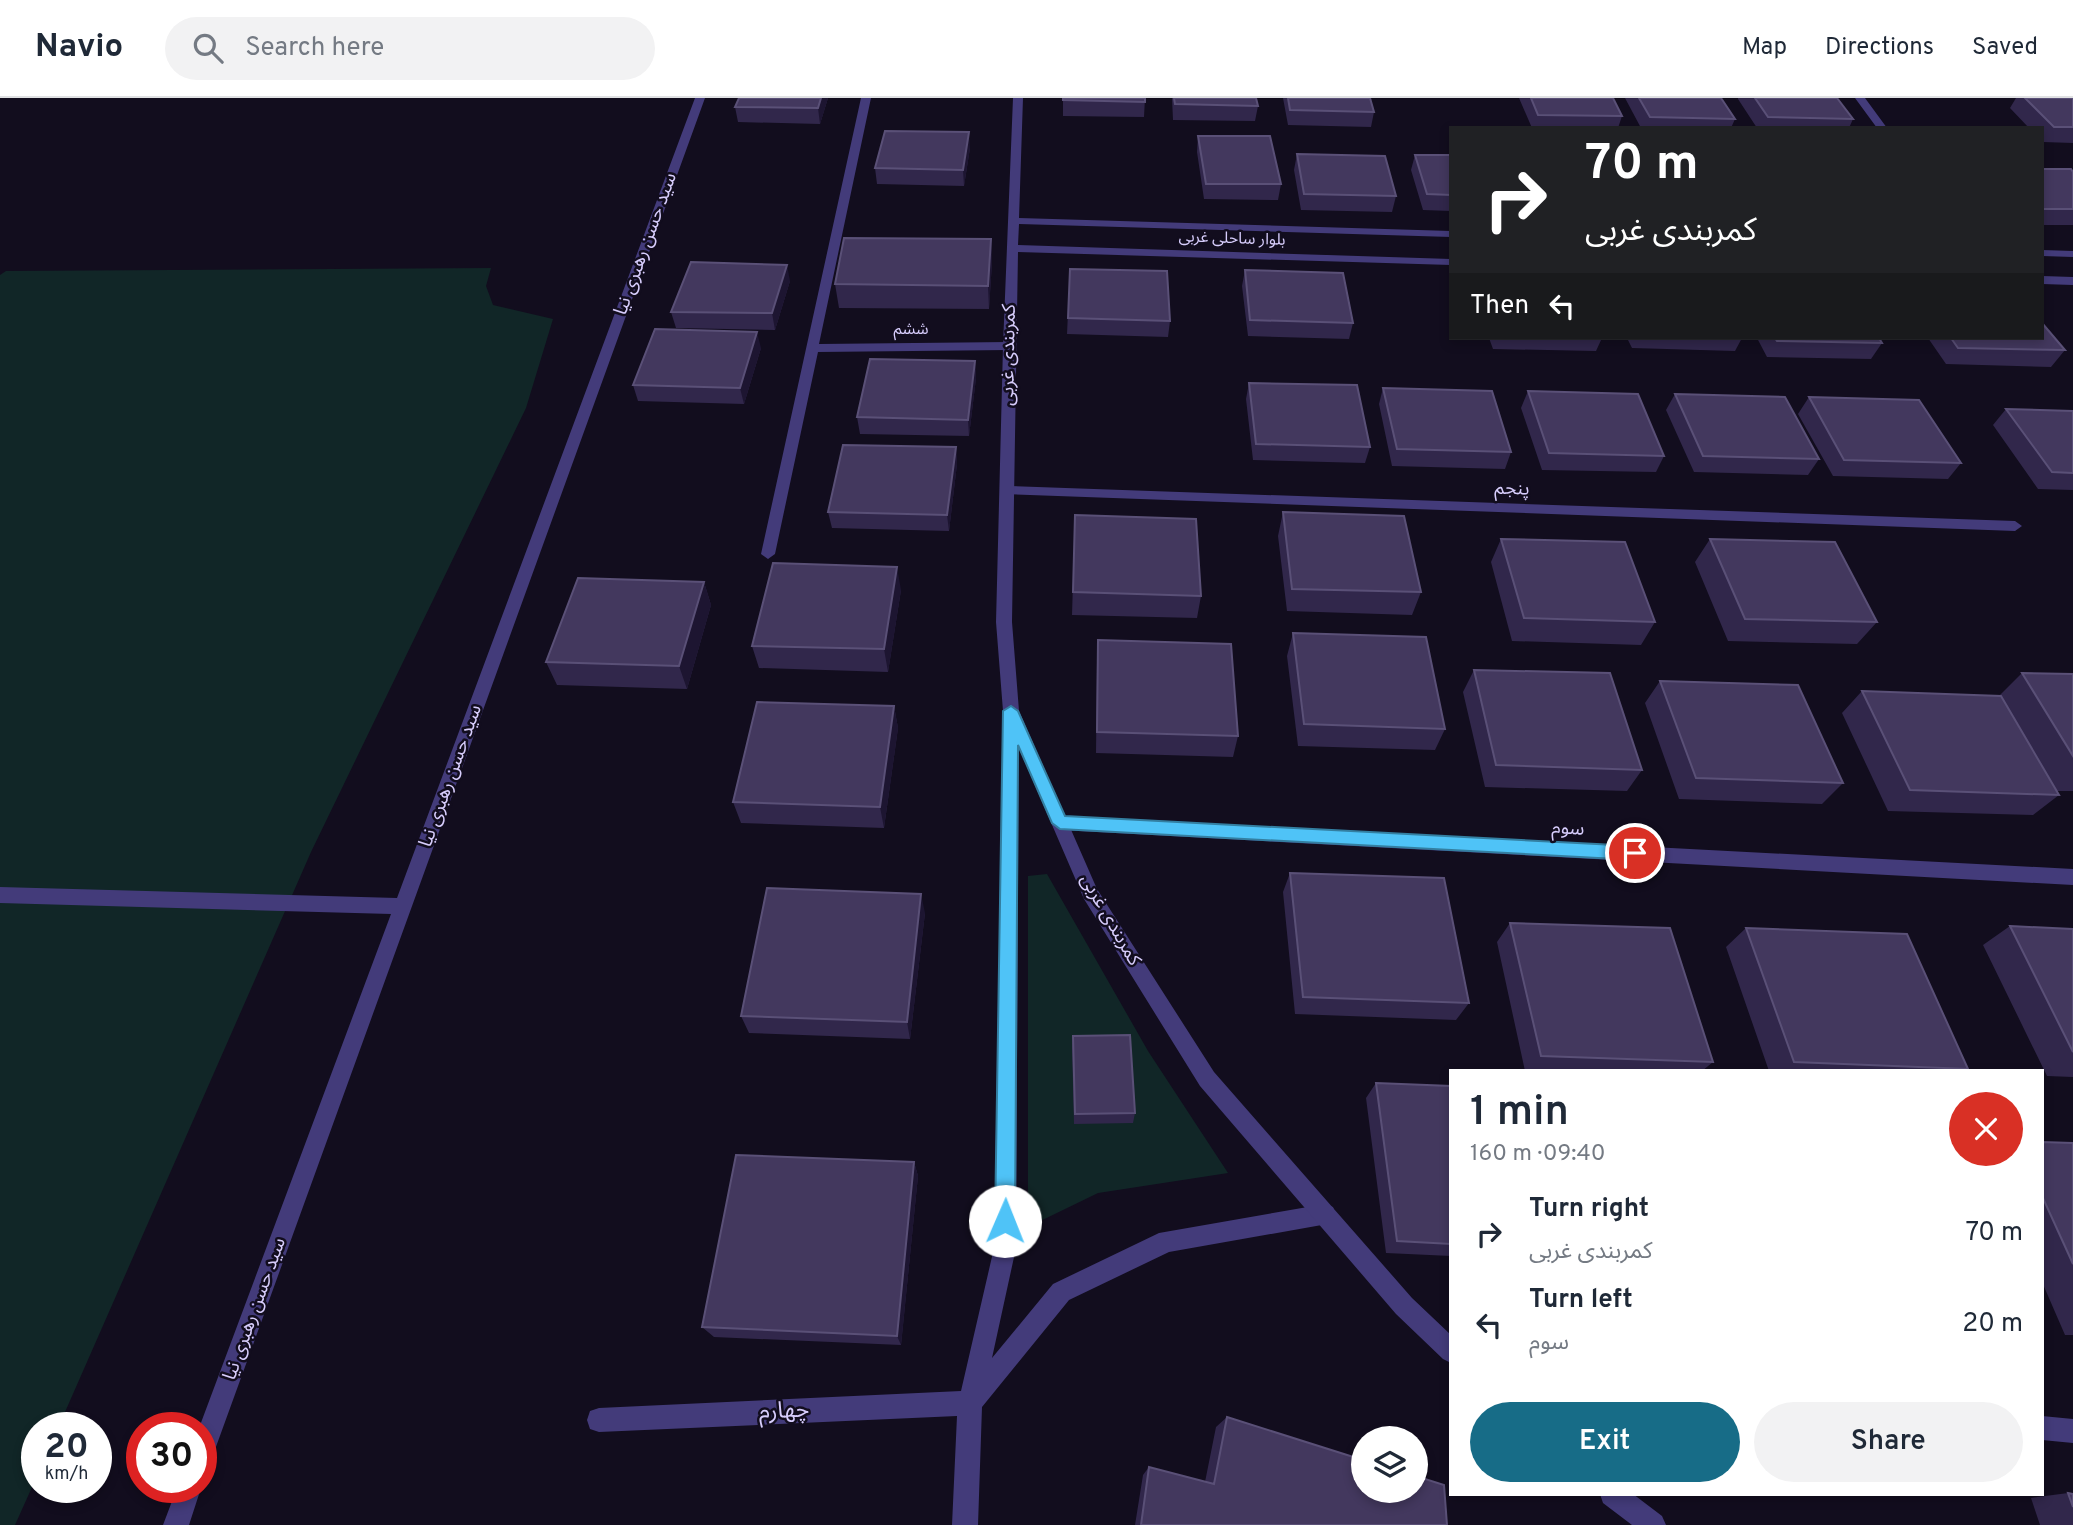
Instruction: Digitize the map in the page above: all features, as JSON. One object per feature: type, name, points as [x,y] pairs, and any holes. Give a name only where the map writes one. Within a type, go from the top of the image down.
[{"type":"street","name":"سید حسن رهبری نیا","points":[[217,1412],[700,98]]},
{"type":"street","points":[[768,554],[866,98]]},
{"type":"street","name":"کمربندی غربی","points":[[1018,98],[1009,346],[1004,622],[1011,711],[1090,892],[1207,1079],[1404,1306],[1449,1348]]},
{"type":"street","points":[[1860,98],[1881,126]]},
{"type":"street","name":"بلوار ساحلی غربی","points":[[1014,221],[1449,234]]},
{"type":"street","name":"بلوار ساحلی غربی","points":[[1013,248],[1449,262]]},
{"type":"street","points":[[2044,253],[2073,254]]},
{"type":"street","points":[[2044,280],[2073,281]]},
{"type":"street","name":"ششم","points":[[813,348],[1009,346]]},
{"type":"street","name":"پنجم","points":[[1008,491],[2015,526]]},
{"type":"street","points":[[965,1525],[970,1403],[1005,1248],[1011,711]]},
{"type":"street","name":"سوم","points":[[1060,823],[2073,877]]},
{"type":"street","points":[[0,895],[403,906]]},
{"type":"street","points":[[970,1403],[1061,1292],[1167,1241],[1325,1214]]},
{"type":"street","name":"چهارم","points":[[599,1420],[970,1403]]},
{"type":"street","points":[[2044,1428],[2073,1431]]},
{"type":"street","points":[[1615,1496],[1653,1525]]},
{"type":"street","points":[[176,1525],[184,1503]]},
{"type":"green space","points":[[491,268],[486,286],[493,305],[553,319],[526,408],[311,852],[65,1412],[21,1412],[21,1503],[25,1503],[15,1525],[0,1525],[0,275],[6,271]]},
{"type":"green space","points":[[1047,874],[1148,1051],[1228,1173],[1098,1193],[1028,1227],[1028,876]]},
{"type":"building","points":[[739,98],[821,98],[818,108],[735,107]]},
{"type":"building","points":[[1145,98],[1145,102],[1063,100]]},
{"type":"building","points":[[1174,98],[1256,98],[1258,106],[1175,104]]},
{"type":"building","points":[[1288,98],[1370,98],[1374,112],[1290,110]]},
{"type":"building","points":[[1531,98],[1613,98],[1622,116],[1538,115]]},
{"type":"building","points":[[1639,98],[1721,98],[1735,119],[1650,117]]},
{"type":"building","points":[[1755,98],[1837,98],[1853,119],[1768,117]]},
{"type":"building","points":[[2025,98],[2073,98],[2073,127],[2054,127]]},
{"type":"building","points":[[885,131],[969,132],[963,170],[875,168]]},
{"type":"building","points":[[1198,136],[1270,136],[1281,184],[1206,184]]},
{"type":"building","points":[[1297,154],[1385,156],[1396,196],[1304,194]]},
{"type":"building","points":[[1415,155],[1449,155],[1449,195],[1427,194]]},
{"type":"building","points":[[2044,169],[2071,169],[2073,209],[2044,209]]},
{"type":"building","points":[[844,238],[991,239],[988,286],[835,284]]},
{"type":"building","points":[[691,262],[787,265],[772,313],[671,312]]},
{"type":"building","points":[[1070,269],[1167,271],[1170,321],[1068,318]]},
{"type":"building","points":[[1245,270],[1343,273],[1353,323],[1250,320]]},
{"type":"building","points":[[2044,325],[2065,350],[1958,348],[1952,340],[2044,340]]},
{"type":"building","points":[[655,329],[757,332],[740,388],[633,385]]},
{"type":"building","points":[[1880,340],[1882,343],[1777,341]]},
{"type":"building","points":[[870,359],[975,361],[968,420],[857,417]]},
{"type":"building","points":[[1249,383],[1357,385],[1370,447],[1256,444]]},
{"type":"building","points":[[1383,388],[1492,391],[1511,452],[1397,449]]},
{"type":"building","points":[[1528,391],[1638,394],[1664,456],[1549,453]]},
{"type":"building","points":[[1675,394],[1785,397],[1819,459],[1703,456]]},
{"type":"building","points":[[1809,397],[1919,400],[1961,463],[1844,460]]},
{"type":"building","points":[[2006,409],[2073,411],[2073,473],[2052,472]]},
{"type":"building","points":[[843,445],[956,447],[947,515],[828,512]]},
{"type":"building","points":[[1283,512],[1404,516],[1421,592],[1292,589]]},
{"type":"building","points":[[1075,515],[1196,519],[1201,596],[1073,592]]},
{"type":"building","points":[[1501,539],[1625,542],[1655,622],[1524,618]]},
{"type":"building","points":[[1710,539],[1835,542],[1877,622],[1745,619]]},
{"type":"building","points":[[773,563],[897,567],[884,649],[752,646]]},
{"type":"building","points":[[578,578],[704,582],[679,666],[546,662]]},
{"type":"building","points":[[1293,633],[1426,637],[1445,729],[1304,724]]},
{"type":"building","points":[[1098,640],[1231,644],[1238,736],[1097,732]]},
{"type":"building","points":[[1474,670],[1610,673],[1642,770],[1496,765]]},
{"type":"building","points":[[2022,673],[2073,674],[2073,756]]},
{"type":"building","points":[[1660,681],[1798,685],[1843,783],[1696,778]]},
{"type":"building","points":[[1862,691],[2001,696],[2059,795],[1910,790]]},
{"type":"building","points":[[757,702],[894,706],[880,807],[733,802]]},
{"type":"building","points":[[1290,873],[1444,878],[1469,1003],[1303,997]]},
{"type":"building","points":[[767,888],[921,894],[907,1022],[741,1016]]},
{"type":"building","points":[[1510,923],[1670,928],[1713,1062],[1541,1056]]},
{"type":"building","points":[[2010,926],[2073,929],[2073,1052]]},
{"type":"building","points":[[1746,928],[1907,934],[1968,1069],[1794,1062]]},
{"type":"building","points":[[1130,1035],[1135,1113],[1075,1114],[1073,1036]]},
{"type":"building","points":[[1376,1083],[1449,1086],[1449,1244],[1397,1241]]},
{"type":"building","points":[[2044,1142],[2073,1143],[2073,1264],[2044,1200]]},
{"type":"building","points":[[736,1155],[914,1162],[897,1336],[702,1327]]},
{"type":"building","points":[[1227,1417],[1351,1456],[1351,1503],[1428,1503],[1428,1480],[1444,1485],[1447,1525],[1141,1525],[1149,1467],[1214,1484]]},
{"type":"building","points":[[2068,1493],[2073,1494],[2073,1507]]},
{"type":"route","points":[[1005,1221],[1011,711],[1060,823],[1635,853]]}]
